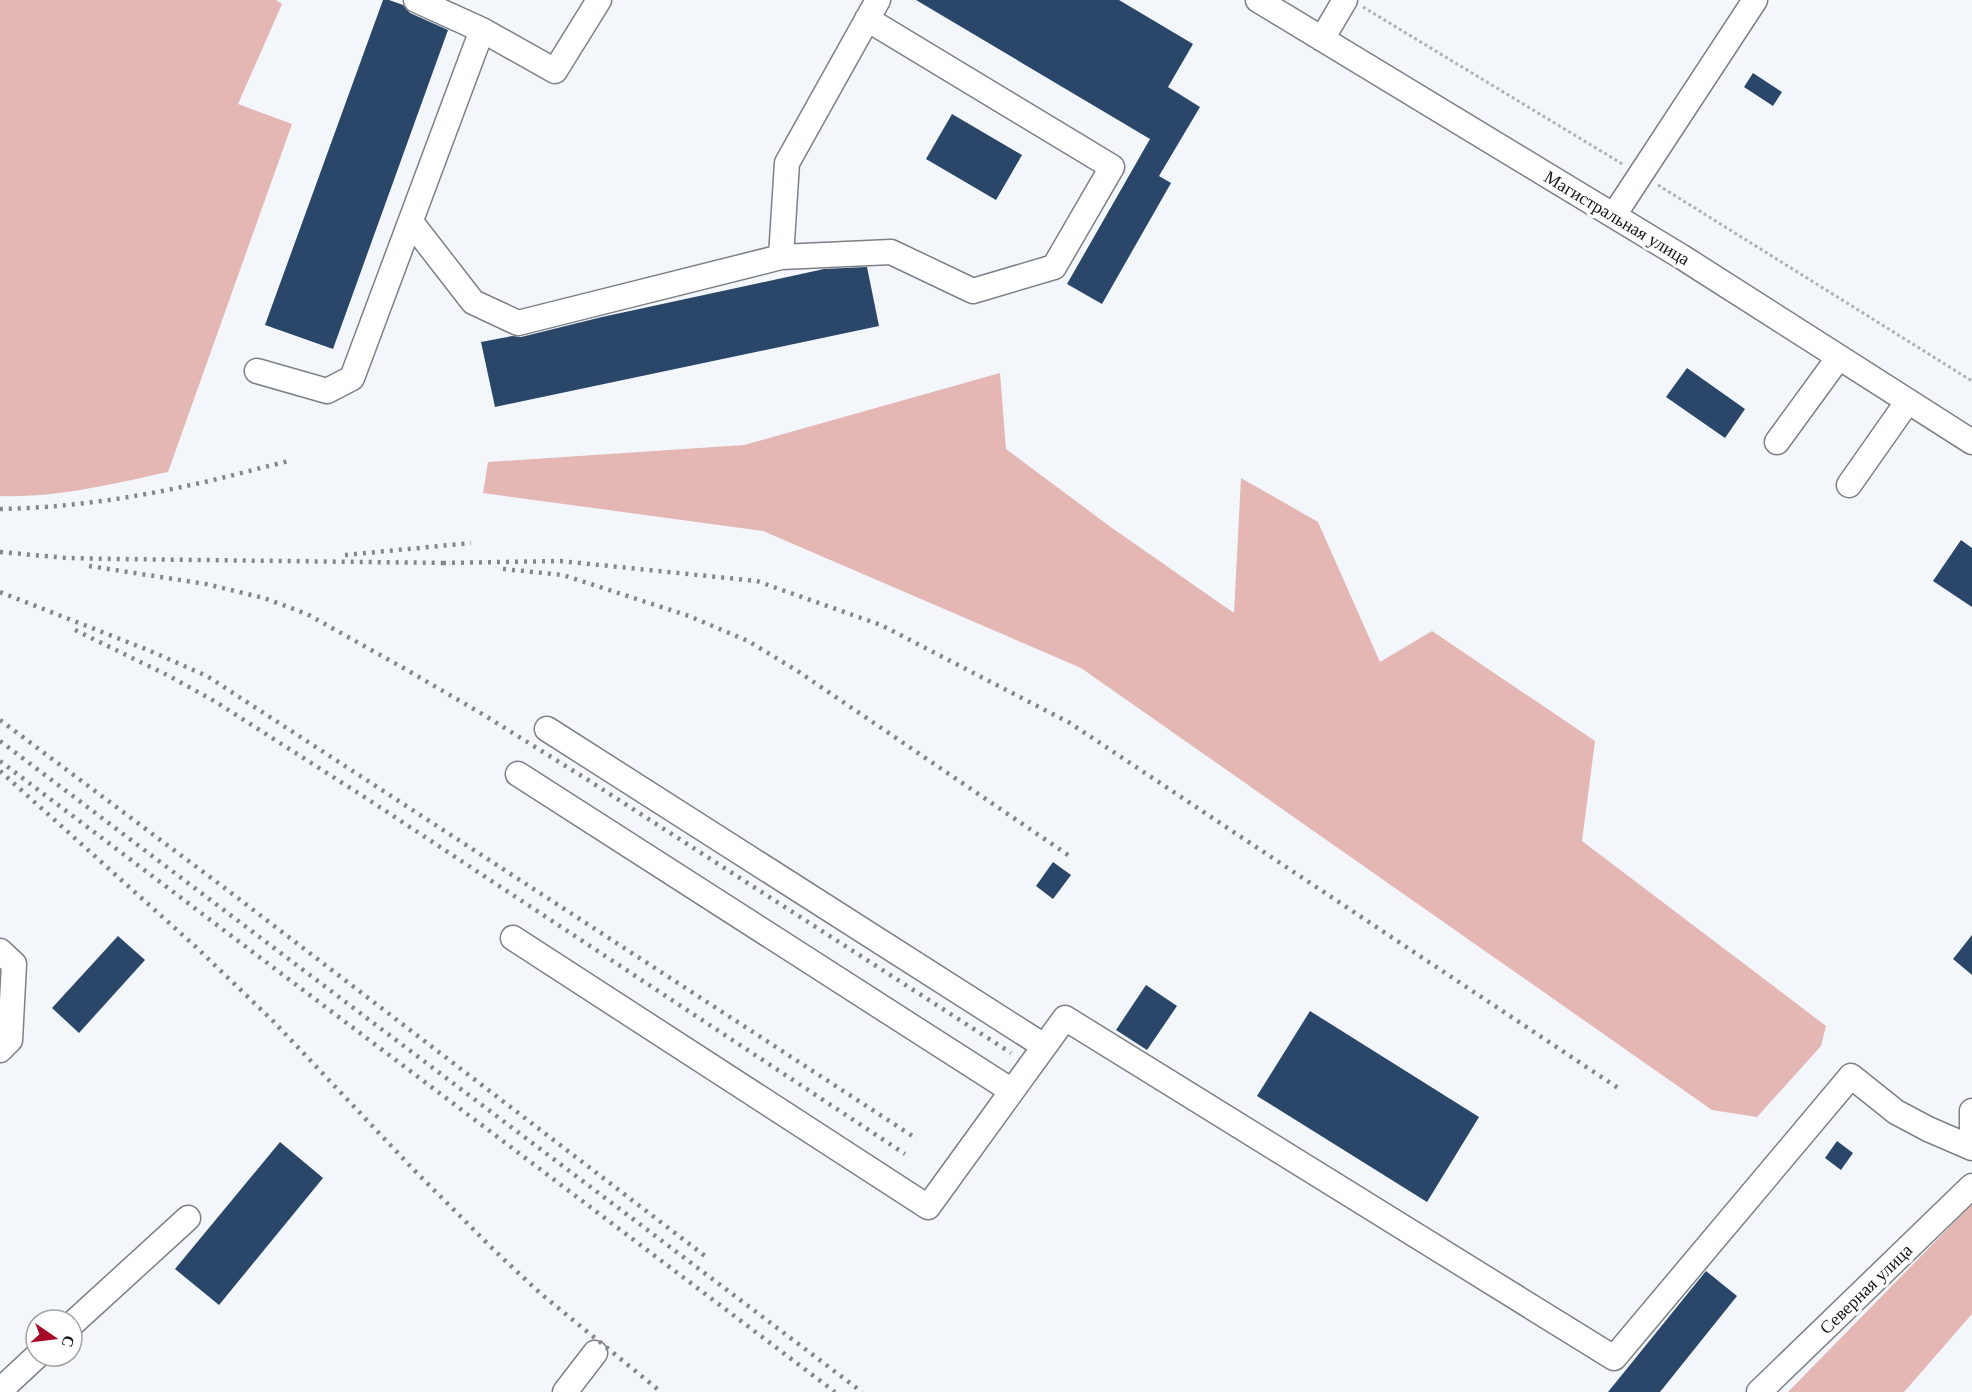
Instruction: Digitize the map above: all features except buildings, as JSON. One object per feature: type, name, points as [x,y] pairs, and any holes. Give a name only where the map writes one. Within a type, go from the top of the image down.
[{"type":"street","points":[[416,0],[482,30],[555,71],[599,0]]},
{"type":"street","name":"Магистральная улица","points":[[1258,0],[1614,215],[1972,442]]},
{"type":"street","points":[[1614,215],[1755,0]]},
{"type":"street","points":[[1322,39],[1353,3]]},
{"type":"street","points":[[411,222],[473,302],[518,323],[781,257],[891,252],[973,291],[1054,267],[1112,167],[872,10],[787,163],[781,257]]},
{"type":"street","points":[[257,371],[327,391],[352,378],[482,30]]},
{"type":"street","points":[[1777,442],[1839,357]]},
{"type":"street","points":[[1849,485],[1908,401]]},
{"type":"street","points":[[547,729],[1044,1046]]},
{"type":"street","points":[[518,774],[1012,1091]]},
{"type":"street","points":[[513,938],[928,1207],[1065,1018],[1614,1358],[1851,1076],[1896,1112],[1972,1148]]},
{"type":"street","points":[[0,951],[14,964],[10,1040],[0,1050]]},
{"type":"street","points":[[1972,1111],[1972,1129]]},
{"type":"street","name":"Северная улица","points":[[1760,1392],[1972,1186]]},
{"type":"street","points":[[84,1313],[188,1218]]},
{"type":"street","points":[[565,1392],[595,1353]]},
{"type":"street","points":[[1,1392],[24,1368]]},
{"type":"path","points":[[1353,3],[1641,175],[1972,381]]},
{"type":"shaded area","points":[[0,0],[276,0],[282,4],[238,104],[292,124],[168,472],[42,495],[0,496]]},
{"type":"shaded area","points":[[1000,373],[1006,449],[1112,528],[1234,613],[1241,478],[1318,522],[1380,662],[1432,631],[1595,741],[1582,841],[1826,1026],[1821,1046],[1757,1117],[1712,1110],[1081,668],[763,531],[483,493],[488,462],[744,445]]},
{"type":"shaded area","points":[[1972,1204],[1972,1314],[1904,1392],[1788,1392]]},
{"type":"railway","points":[[0,509],[70,505],[141,495],[289,461]]},
{"type":"railway","points":[[345,555],[471,543]]},
{"type":"railway","points":[[0,552],[67,558],[450,563]]},
{"type":"railway","points":[[443,563],[560,561],[757,581],[881,625],[1070,723],[1618,1088]]},
{"type":"railway","points":[[89,566],[206,584],[264,598],[307,614],[484,715],[1011,1053]]},
{"type":"railway","points":[[503,569],[563,575],[689,616],[748,641],[796,670],[1071,857]]},
{"type":"railway","points":[[0,592],[148,650],[207,676],[917,1139]]},
{"type":"railway","points":[[75,630],[216,702],[369,800],[905,1154]]},
{"type":"railway","points":[[0,720],[226,889],[705,1256]]},
{"type":"railway","points":[[0,741],[862,1392]]},
{"type":"railway","points":[[0,761],[835,1392]]},
{"type":"railway","points":[[0,771],[196,947],[273,1021],[414,1170],[496,1252],[540,1293],[661,1392]]}]
